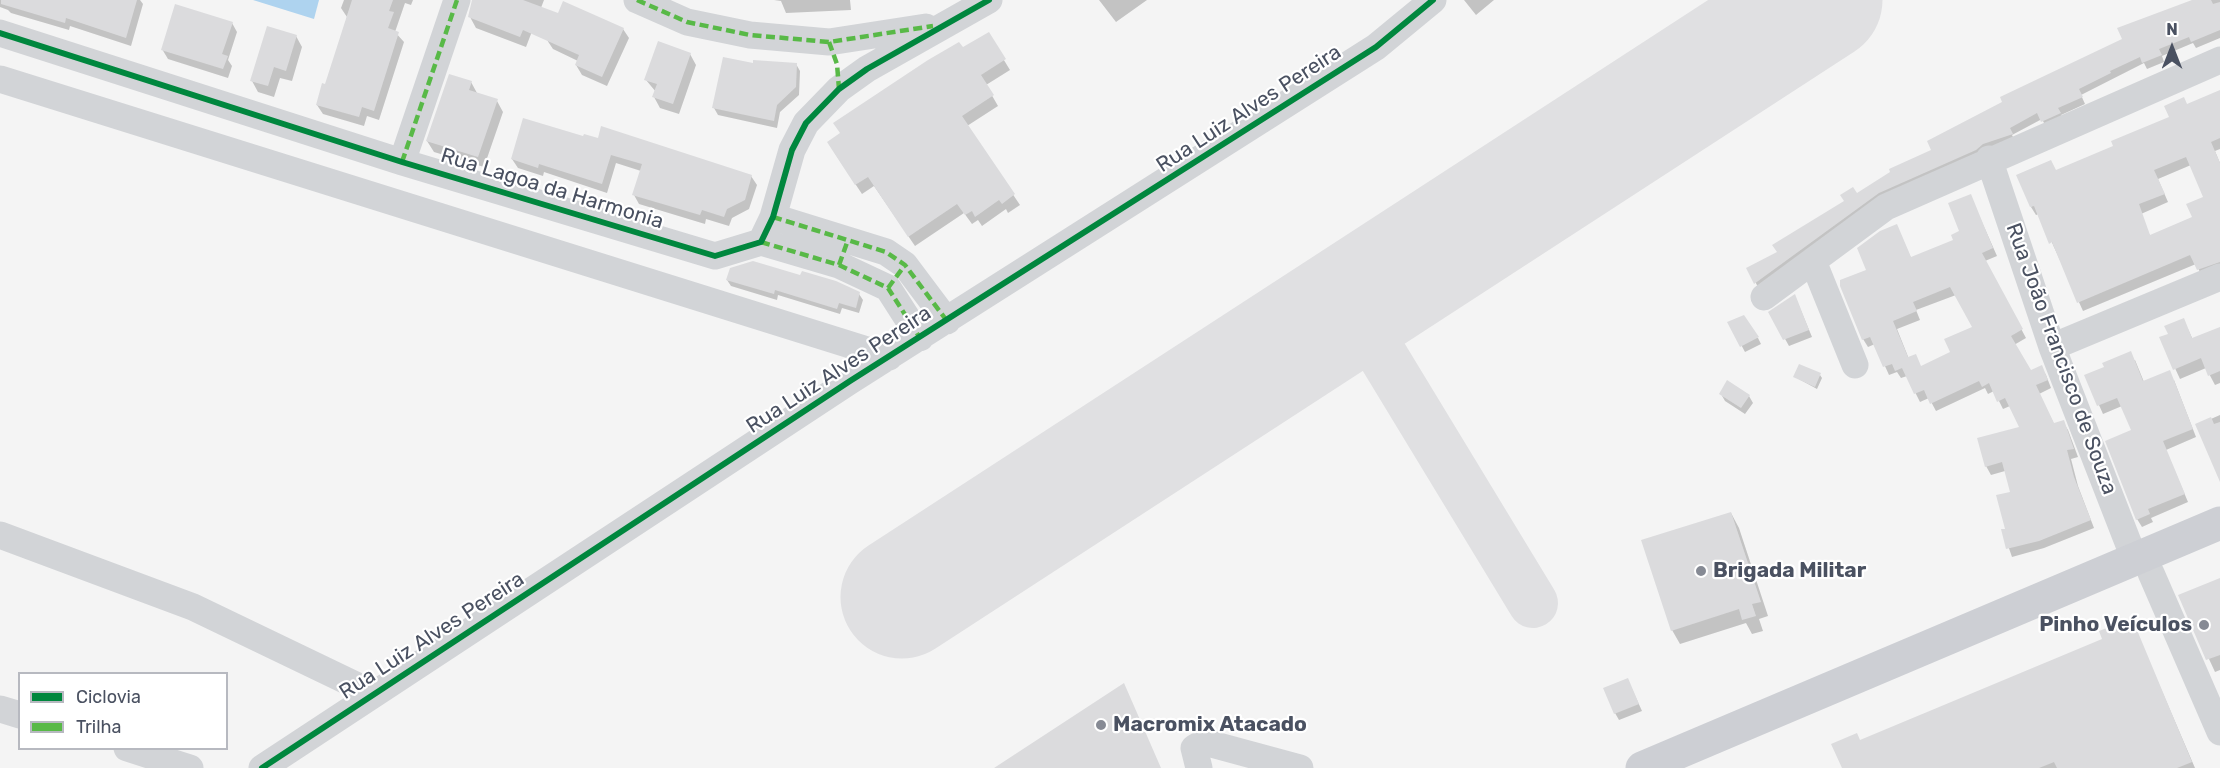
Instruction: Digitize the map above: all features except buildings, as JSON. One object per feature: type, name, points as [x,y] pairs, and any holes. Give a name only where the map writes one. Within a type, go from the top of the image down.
[{"type":"main road","points":[[1677,768],[2144,565],[2220,523]]},
{"type":"main road","points":[[1642,768],[2144,565],[2220,543]]},
{"type":"street","points":[[402,162],[457,0]]},
{"type":"street","points":[[637,0],[687,22],[750,35],[829,42],[945,23]]},
{"type":"street","points":[[920,338],[888,288],[839,265],[761,242],[773,217],[792,150],[806,123],[839,89],[867,69],[989,0]]},
{"type":"street","name":"Rua Luiz Alves Pereira","points":[[262,768],[889,357],[1376,47],[1433,0]]},
{"type":"street","name":"Rua Lagoa da Harmonia","points":[[0,33],[402,162],[715,256],[761,242]]},
{"type":"street","points":[[829,42],[837,64],[839,89]]},
{"type":"street","points":[[1764,297],[1886,207],[1989,159],[2220,60]]},
{"type":"street","points":[[0,80],[889,357]]},
{"type":"street","name":"Rua João Francisco de Souza","points":[[1989,159],[2052,347],[2131,550],[2144,565],[2220,732]]},
{"type":"street","points":[[773,217],[886,252],[905,265],[947,321]]},
{"type":"street","points":[[839,265],[848,240]]},
{"type":"street","points":[[1812,261],[1855,365]]},
{"type":"street","points":[[888,288],[905,265]]},
{"type":"street","points":[[2052,347],[2220,276]]},
{"type":"street","points":[[0,536],[193,607],[374,694]]},
{"type":"street","points":[[0,709],[18,714]]},
{"type":"street","points":[[1199,768],[1194,748],[1204,742],[1300,768]]},
{"type":"street","points":[[133,750],[190,768]]},
{"type":"water","points":[[253,0],[319,0],[314,19]]},
{"type":"taxiway","points":[[1352,305],[1533,603]]},
{"type":"runway","points":[[902,597],[1821,0]]},
{"type":"marked path","points":[[402,162],[457,0]]},
{"type":"marked path","points":[[637,0],[687,22],[750,35],[829,42],[933,26]]},
{"type":"marked path","points":[[829,42],[837,64],[839,89]]},
{"type":"marked path","points":[[773,217],[886,252],[905,265],[947,321]]},
{"type":"marked path","points":[[839,265],[848,240]]},
{"type":"marked path","points":[[761,242],[839,265],[888,288],[920,338]]},
{"type":"marked path","points":[[888,288],[905,265]]},
{"type":"cycle path","points":[[0,33],[402,162],[715,256],[761,242],[773,217],[792,150],[806,123],[839,89],[867,69],[989,0]]},
{"type":"cycle path","points":[[262,768],[850,381],[1376,47],[1433,0]]},
{"type":"place","name":"Brigada Militar","points":[[1701,571]]},
{"type":"place","name":"Pinho Veículos","points":[[2204,625]]},
{"type":"place","name":"Macromix Atacado","points":[[1101,725]]}]
